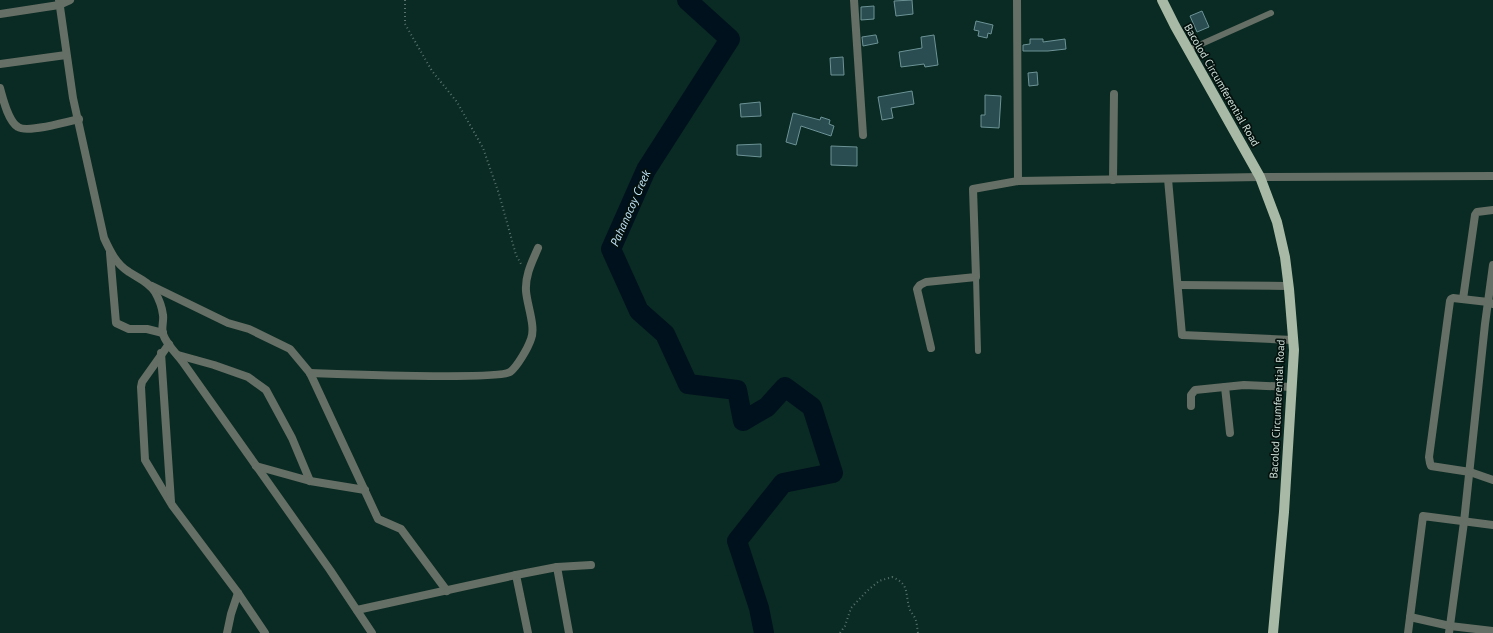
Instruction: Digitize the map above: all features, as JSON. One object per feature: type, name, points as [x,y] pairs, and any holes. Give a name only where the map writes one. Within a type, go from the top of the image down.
[{"type":"main road","name":"Bacolod Circumferential Road","points":[[1162,0],[1174,26],[1260,177],[1277,222],[1285,257],[1294,350],[1284,512],[1273,633]]},
{"type":"street","points":[[0,14],[70,0]]},
{"type":"street","points":[[854,0],[863,135]]},
{"type":"street","points":[[1017,0],[1018,181]]},
{"type":"street","points":[[59,2],[73,98],[104,238],[110,252],[120,265],[128,272],[150,285],[228,323],[249,329],[290,349],[310,373],[378,519],[401,529],[447,591]]},
{"type":"street","points":[[0,64],[66,55]]},
{"type":"street","points":[[0,88],[9,116],[17,127],[27,129],[78,119]]},
{"type":"street","points":[[1113,180],[1114,94]]},
{"type":"street","points":[[931,348],[917,289],[920,285],[926,282],[976,277],[973,189],[1018,181],[1260,177],[1493,176]]},
{"type":"street","points":[[1168,179],[1182,335],[1293,340]]},
{"type":"street","points":[[1464,299],[1475,215],[1480,210],[1493,210]]},
{"type":"street","points":[[310,373],[474,376],[504,375],[510,372],[516,366],[532,338],[526,290],[527,275],[538,248]]},
{"type":"street","points":[[110,252],[116,323],[129,329],[147,329],[163,333]]},
{"type":"street","points":[[1449,630],[1464,522],[1490,303],[1493,265]]},
{"type":"street","points":[[150,285],[160,301],[163,316],[163,333],[169,344],[372,633]]},
{"type":"street","points":[[1178,285],[1288,286]]},
{"type":"street","points":[[1490,303],[1464,299],[1451,299],[1430,463],[1431,466],[1470,472],[1493,480]]},
{"type":"street","points":[[169,344],[145,376],[141,387],[145,460],[172,504],[238,593],[265,633]]},
{"type":"street","points":[[161,353],[172,504]]},
{"type":"street","points":[[178,355],[214,365],[248,377],[266,390],[292,438],[310,481]]},
{"type":"street","points":[[1191,406],[1191,395],[1195,390],[1244,385],[1292,387]]},
{"type":"street","points":[[1225,387],[1230,433]]},
{"type":"street","points":[[256,466],[310,481],[364,490]]},
{"type":"street","points":[[1408,633],[1424,516],[1493,525]]},
{"type":"street","points":[[357,610],[557,567],[591,565]]},
{"type":"street","points":[[557,567],[569,633]]},
{"type":"street","points":[[516,575],[528,633]]},
{"type":"street","points":[[227,633],[238,593]]},
{"type":"street","points":[[1410,618],[1449,630],[1493,631]]},
{"type":"lane","points":[[1188,50],[1272,13]]},
{"type":"lane","points":[[976,277],[978,351]]},
{"type":"path","points":[[405,0],[405,24],[432,71],[457,102],[483,148],[499,194],[516,255],[527,275]]},
{"type":"path","points":[[840,633],[845,626],[851,608],[879,581],[892,577],[900,580],[907,590],[908,606],[914,617],[918,633]]},
{"type":"building","points":[[912,0],[913,14],[896,16],[894,1]]},
{"type":"building","points":[[874,6],[874,19],[861,20],[861,7]]},
{"type":"building","points":[[1202,11],[1209,27],[1197,32],[1190,16]]},
{"type":"building","points":[[976,21],[993,25],[991,34],[988,33],[987,38],[978,36],[979,31],[974,30]]},
{"type":"building","points":[[876,35],[878,43],[863,46],[862,37]]},
{"type":"building","points":[[934,35],[938,65],[925,67],[924,64],[901,67],[899,52],[922,48],[921,37]]},
{"type":"building","points":[[1030,39],[1043,39],[1043,42],[1065,39],[1066,49],[1023,51],[1023,45],[1030,44]]},
{"type":"building","points":[[843,57],[844,75],[831,75],[830,58]]},
{"type":"building","points":[[1037,72],[1038,85],[1029,86],[1028,73]]},
{"type":"building","points":[[912,91],[914,104],[891,108],[893,118],[882,120],[878,97]]},
{"type":"building","points":[[985,95],[1001,96],[999,128],[981,127],[981,115],[985,115]]},
{"type":"building","points":[[760,102],[761,116],[741,117],[740,104]]},
{"type":"building","points":[[793,113],[820,120],[821,117],[830,120],[829,124],[834,126],[831,136],[801,126],[796,145],[786,142]]},
{"type":"building","points":[[761,144],[761,157],[737,155],[737,145]]},
{"type":"building","points":[[831,146],[857,147],[857,166],[831,165]]},
{"type":"waterway","name":"Pahanocoy Creek","points":[[687,0],[730,39],[646,170],[611,249],[639,311],[665,334],[688,384],[737,390],[743,421],[767,407],[785,387],[812,407],[833,473],[783,483],[737,541],[759,608],[764,633]]}]
